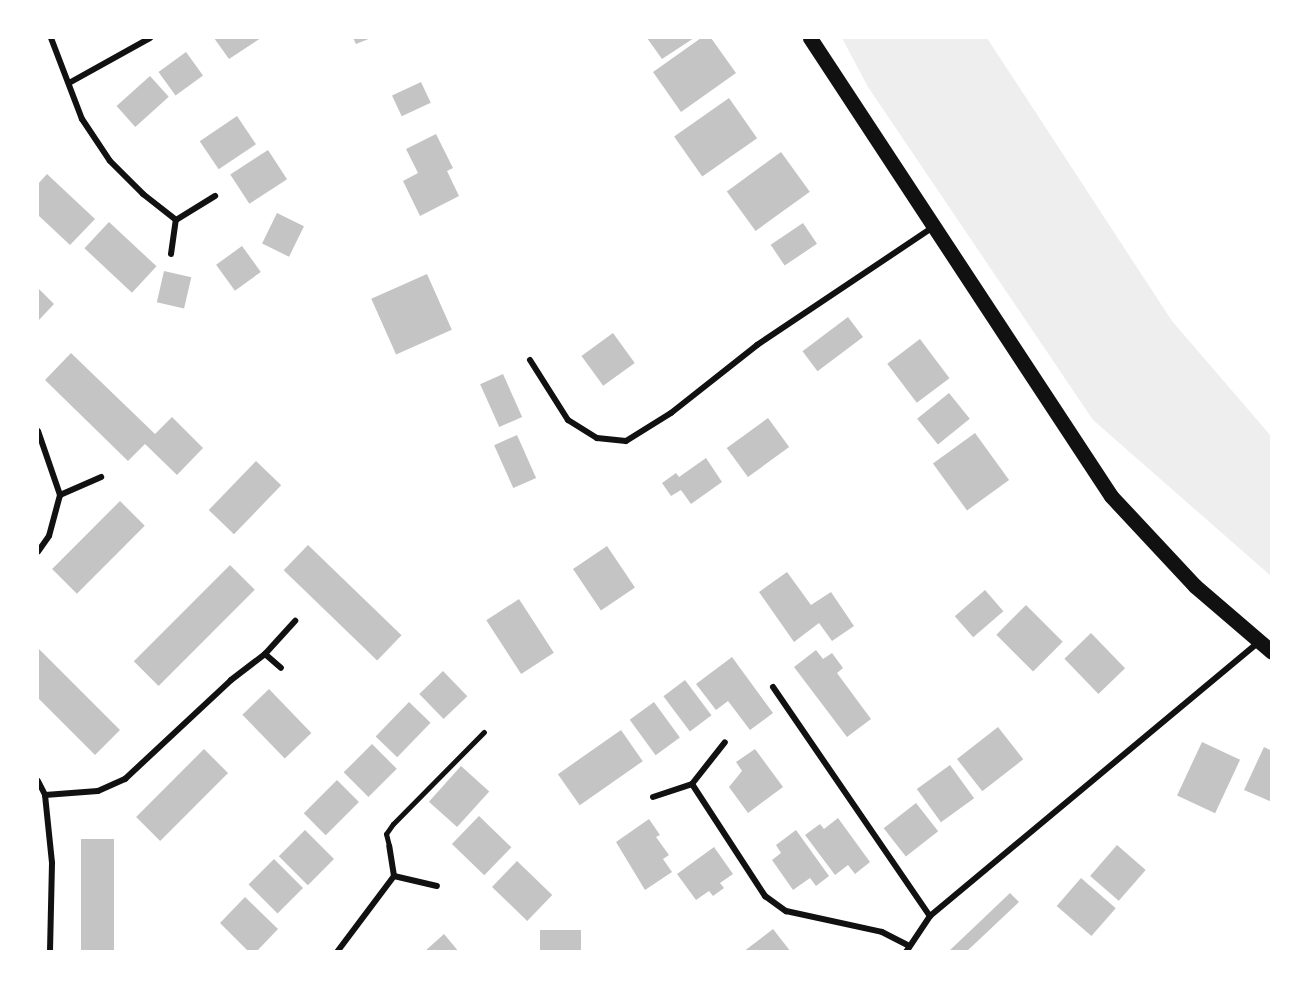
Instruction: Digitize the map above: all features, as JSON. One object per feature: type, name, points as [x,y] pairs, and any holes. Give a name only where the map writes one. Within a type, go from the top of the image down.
[{"type":"main road","points":[[810,38],[1111,496],[1195,586],[1272,652]]},
{"type":"street","points":[[51,38],[82,119],[110,161],[176,220]]},
{"type":"street","points":[[69,83],[150,38]]},
{"type":"street","points":[[176,220],[215,196]]},
{"type":"street","points":[[171,254],[176,220]]},
{"type":"street","points":[[530,360],[568,420],[597,438],[626,441],[671,413],[757,345],[934,227]]},
{"type":"street","points":[[38,431],[60,495],[49,536],[38,552]]},
{"type":"street","points":[[60,495],[101,477]]},
{"type":"street","points":[[45,795],[98,791],[125,779],[231,680],[265,654],[295,621]]},
{"type":"street","points":[[692,784],[765,896],[786,911],[882,932],[907,948],[930,916],[1259,642]]},
{"type":"street","points":[[265,654],[281,668]]},
{"type":"street","points":[[773,687],[930,916]]},
{"type":"street","points":[[653,797],[692,784],[725,742]]},
{"type":"street","points":[[38,781],[45,795],[52,863],[50,951]]},
{"type":"street","points":[[337,951],[394,876],[389,846]]},
{"type":"street","points":[[394,876],[437,886]]},
{"type":"lane","points":[[389,846],[386,834],[393,824],[484,732]]},
{"type":"shaded area","points":[[842,38],[987,38],[1172,321],[1271,436],[1271,576],[1093,420],[868,87]]},
{"type":"building","points":[[214,38],[261,38],[229,59]]},
{"type":"building","points":[[353,38],[371,38],[356,44]]},
{"type":"building","points":[[647,38],[694,38],[662,59]]},
{"type":"building","points":[[701,38],[711,38],[736,73],[681,112],[653,72]]},
{"type":"building","points":[[186,52],[203,75],[176,95],[158,72]]},
{"type":"building","points":[[150,76],[169,97],[135,127],[117,106]]},
{"type":"building","points":[[421,82],[431,103],[402,116],[392,96]]},
{"type":"building","points":[[729,98],[757,138],[702,177],[674,136]]},
{"type":"building","points":[[237,116],[256,144],[219,169],[200,141]]},
{"type":"building","points":[[436,134],[453,168],[447,171],[459,196],[420,216],[403,181],[418,173],[406,149]]},
{"type":"building","points":[[268,150],[287,179],[249,204],[230,175]]},
{"type":"building","points":[[781,152],[810,192],[756,231],[727,191]]},
{"type":"building","points":[[47,174],[95,219],[70,245],[38,215],[38,184]]},
{"type":"building","points":[[277,213],[304,226],[289,257],[262,244]]},
{"type":"building","points":[[109,222],[157,266],[132,293],[84,248]]},
{"type":"building","points":[[803,223],[817,244],[785,266],[771,245]]},
{"type":"building","points":[[242,246],[261,272],[235,291],[216,265]]},
{"type":"building","points":[[164,271],[191,277],[184,308],[157,302]]},
{"type":"building","points":[[427,274],[452,330],[396,355],[371,299]]},
{"type":"building","points":[[38,288],[54,304],[38,321]]},
{"type":"building","points":[[848,317],[863,337],[818,371],[802,351]]},
{"type":"building","points":[[613,333],[635,363],[603,386],[581,356]]},
{"type":"building","points":[[920,339],[949,378],[917,403],[887,364]]},
{"type":"building","points":[[71,353],[155,434],[172,417],[203,448],[177,475],[145,444],[128,461],[45,380]]},
{"type":"building","points":[[503,374],[522,417],[499,427],[480,384]]},
{"type":"building","points":[[949,393],[970,419],[938,444],[917,419]]},
{"type":"building","points":[[768,418],[789,447],[748,477],[727,448]]},
{"type":"building","points":[[975,433],[1009,480],[967,510],[933,464]]},
{"type":"building","points":[[517,435],[536,478],[513,488],[494,445]]},
{"type":"building","points":[[706,458],[722,482],[691,504],[681,490],[671,496],[662,483],[676,473],[679,477]]},
{"type":"building","points":[[256,461],[281,485],[234,534],[209,510]]},
{"type":"building","points":[[120,501],[145,526],[77,594],[52,569]]},
{"type":"building","points":[[308,545],[402,635],[377,660],[284,570]]},
{"type":"building","points":[[607,546],[635,587],[601,610],[573,569]]},
{"type":"building","points":[[230,565],[255,590],[159,686],[134,661]]},
{"type":"building","points":[[787,572],[811,605],[831,592],[854,626],[832,641],[819,623],[794,642],[759,592]]},
{"type":"building","points":[[985,590],[1003,611],[973,637],[955,616]]},
{"type":"building","points":[[519,599],[554,653],[521,674],[486,620]]},
{"type":"building","points":[[1026,605],[1063,642],[1033,671],[996,635]]},
{"type":"building","points":[[1091,633],[1125,668],[1098,694],[1064,659]]},
{"type":"building","points":[[38,648],[120,730],[95,755],[38,698]]},
{"type":"building","points":[[816,650],[823,659],[832,653],[843,668],[837,673],[871,719],[847,737],[794,667]]},
{"type":"building","points":[[732,657],[773,713],[750,730],[728,701],[716,710],[696,684]]},
{"type":"building","points":[[443,671],[467,696],[444,719],[419,694]]},
{"type":"building","points":[[685,680],[711,715],[690,731],[663,696]]},
{"type":"building","points":[[269,689],[311,733],[285,759],[242,715]]},
{"type":"building","points":[[409,702],[431,723],[397,757],[376,737]]},
{"type":"building","points":[[654,702],[680,738],[656,755],[630,720]]},
{"type":"building","points":[[998,727],[1023,759],[982,791],[957,759]]},
{"type":"building","points":[[621,730],[643,761],[580,805],[558,774]]},
{"type":"building","points":[[1202,742],[1240,760],[1215,813],[1177,795]]},
{"type":"building","points":[[372,744],[397,769],[368,797],[344,772]]},
{"type":"building","points":[[1264,747],[1272,751],[1272,802],[1244,790]]},
{"type":"building","points":[[204,749],[228,773],[160,841],[136,817]]},
{"type":"building","points":[[755,749],[783,787],[748,813],[729,787],[742,771],[736,762]]},
{"type":"building","points":[[950,765],[974,798],[941,822],[917,789]]},
{"type":"building","points":[[461,766],[489,791],[457,827],[429,802]]},
{"type":"building","points":[[337,780],[359,802],[326,835],[304,813]]},
{"type":"building","points":[[916,803],[938,831],[906,857],[884,828]]},
{"type":"building","points":[[479,816],[511,847],[484,875],[452,844]]},
{"type":"building","points":[[838,818],[870,862],[855,874],[848,865],[835,875],[805,835],[820,824],[824,829]]},
{"type":"building","points":[[649,819],[660,835],[656,837],[669,855],[663,859],[672,872],[645,890],[616,842]]},
{"type":"building","points":[[305,830],[334,859],[308,885],[279,856]]},
{"type":"building","points":[[796,830],[829,876],[816,886],[810,878],[793,890],[772,860],[781,853],[776,845]]},
{"type":"building","points":[[81,839],[114,839],[114,952],[81,952]]},
{"type":"building","points":[[1117,845],[1146,870],[1119,901],[1090,876]]},
{"type":"building","points":[[714,847],[733,874],[720,883],[724,888],[713,896],[709,891],[696,900],[677,874]]},
{"type":"building","points":[[274,859],[303,888],[278,913],[249,884]]},
{"type":"building","points":[[517,861],[552,895],[527,921],[492,887]]},
{"type":"building","points":[[1081,878],[1116,908],[1091,936],[1057,906]]},
{"type":"building","points":[[1010,893],[1019,902],[966,952],[948,952]]},
{"type":"building","points":[[245,897],[278,929],[256,952],[249,952],[220,923]]},
{"type":"building","points":[[773,929],[791,952],[743,952]]},
{"type":"building","points":[[540,930],[581,930],[581,952],[540,952]]},
{"type":"building","points":[[444,934],[459,952],[424,952]]}]
